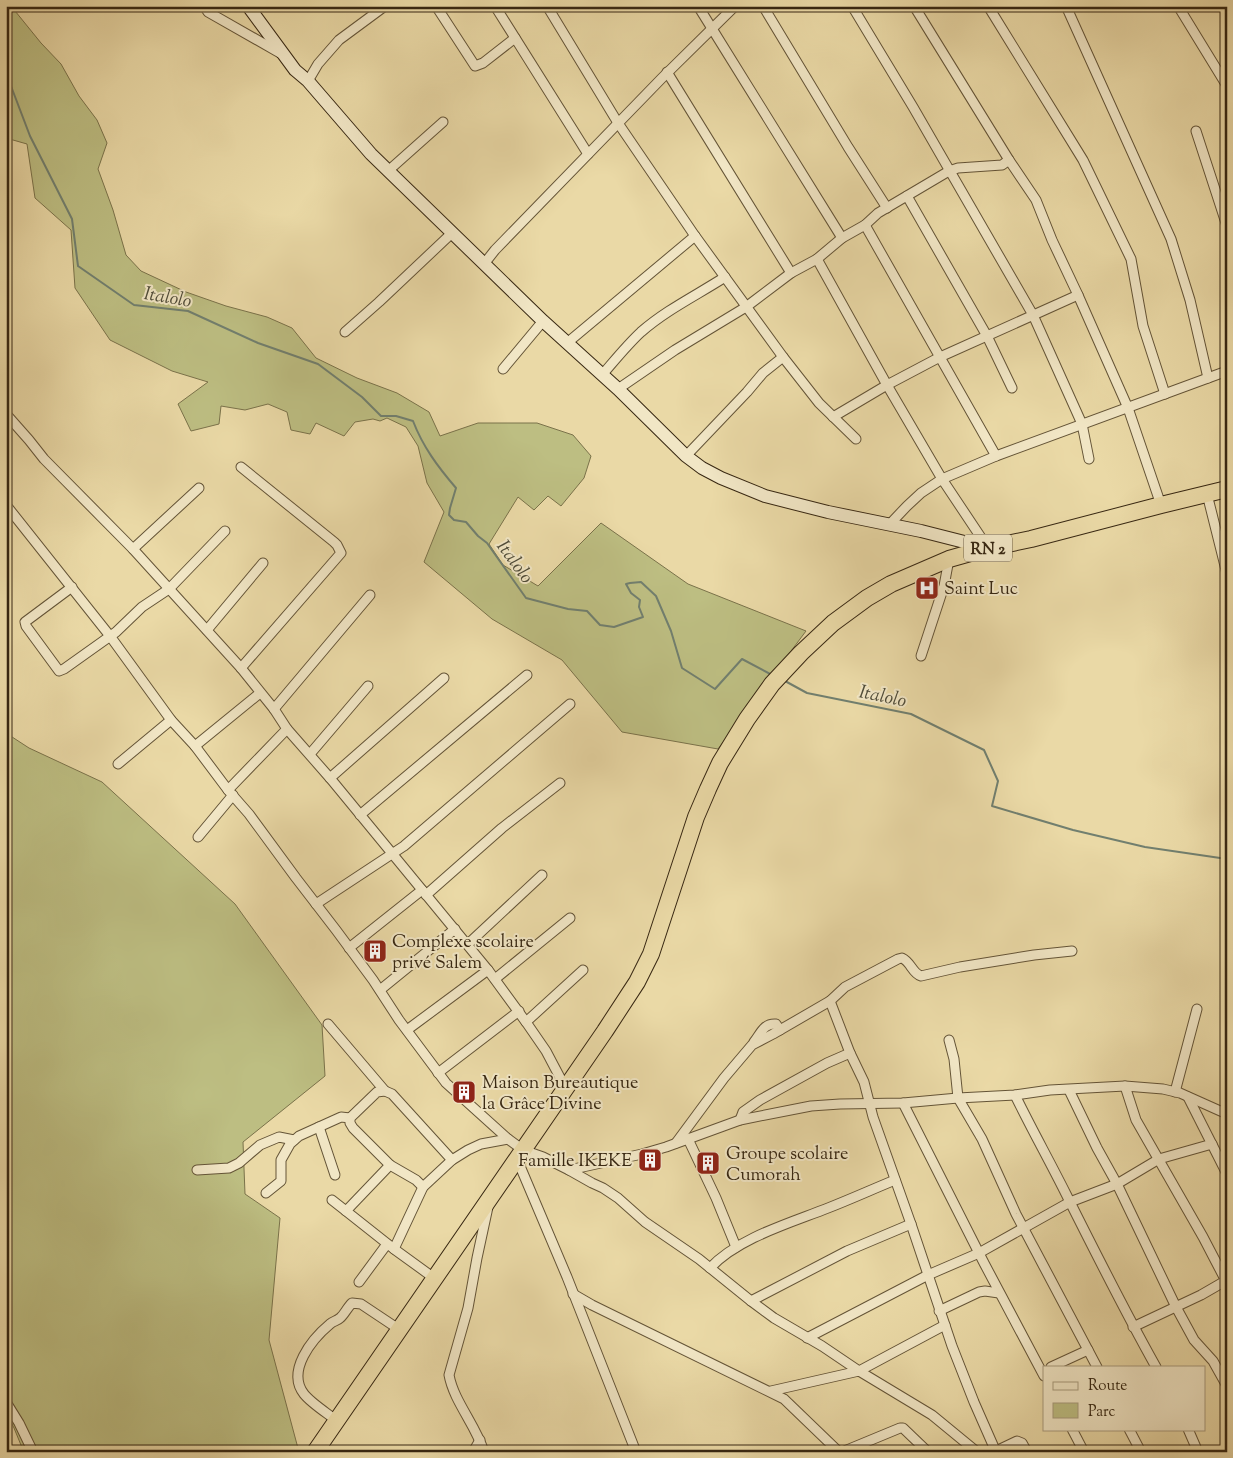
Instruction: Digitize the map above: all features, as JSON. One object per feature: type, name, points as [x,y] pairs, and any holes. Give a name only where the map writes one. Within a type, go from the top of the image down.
[{"type":"highway","name":"RN 2","points":[[315,1452],[637,982],[657,938],[696,817],[708,788],[733,740],[777,679],[833,623],[867,598],[891,584],[949,559],[1227,489]]},
{"type":"street","points":[[204,6],[208,12],[284,55]]},
{"type":"street","points":[[248,6],[295,70],[308,81],[351,132],[388,171],[543,321],[618,389],[686,456],[702,468],[765,496],[988,548]]},
{"type":"street","points":[[308,81],[318,64],[339,40],[385,6]]},
{"type":"street","points":[[436,6],[475,66],[483,63],[515,38]]},
{"type":"street","points":[[495,6],[588,154]]},
{"type":"street","points":[[547,6],[618,123],[695,236],[819,403],[856,439]]},
{"type":"street","points":[[698,6],[842,238]]},
{"type":"street","points":[[484,264],[495,250],[667,72],[735,6]]},
{"type":"street","points":[[763,6],[887,208]]},
{"type":"street","points":[[852,6],[913,107],[1033,315],[1082,424],[1089,459]]},
{"type":"street","points":[[914,6],[1009,160],[1036,200],[1052,240],[1128,408],[1161,505]]},
{"type":"street","points":[[988,6],[1083,160],[1131,259],[1143,326],[1165,394]]},
{"type":"street","points":[[1066,6],[1171,239],[1190,300],[1208,378]]},
{"type":"street","points":[[1178,6],[1227,86]]},
{"type":"street","points":[[667,72],[791,273]]},
{"type":"street","points":[[388,171],[443,122]]},
{"type":"street","points":[[1196,131],[1227,226]]},
{"type":"street","points":[[618,389],[675,350],[746,307],[791,273],[817,259],[842,238],[865,225],[878,213],[949,171],[958,168],[1002,165],[1009,160]]},
{"type":"street","points":[[907,196],[986,336],[1012,388]]},
{"type":"street","points":[[865,225],[996,456]]},
{"type":"street","points":[[345,332],[452,233]]},
{"type":"street","points":[[567,343],[695,236]]},
{"type":"street","points":[[817,259],[942,479],[988,548]]},
{"type":"street","points":[[602,375],[642,331],[725,277]]},
{"type":"street","points":[[833,417],[940,357],[1078,295]]},
{"type":"street","points":[[503,369],[543,321]]},
{"type":"street","points":[[686,456],[764,373],[783,357]]},
{"type":"street","points":[[889,525],[921,493],[942,479],[996,456],[1227,371]]},
{"type":"street","points":[[6,414],[44,460],[132,549],[241,668],[274,709],[287,729],[468,944],[519,1011],[546,1052],[565,1087]]},
{"type":"street","points":[[241,668],[341,553],[338,545],[242,467]]},
{"type":"street","points":[[132,549],[199,488]]},
{"type":"street","points":[[1207,494],[1227,574]]},
{"type":"street","points":[[6,504],[110,636],[171,720],[196,746],[230,793],[249,814],[380,990],[438,1073],[453,1090],[508,1139],[520,1155],[636,1452]]},
{"type":"street","points":[[72,587],[25,622],[59,671],[110,636],[142,607],[169,589],[225,531]]},
{"type":"street","points":[[921,656],[944,586],[949,559]]},
{"type":"street","points":[[207,630],[263,563]]},
{"type":"street","points":[[274,709],[370,594]]},
{"type":"street","points":[[360,815],[527,675]]},
{"type":"street","points":[[330,778],[444,678]]},
{"type":"street","points":[[310,754],[368,686]]},
{"type":"street","points":[[196,746],[260,693]]},
{"type":"street","points":[[316,904],[404,846],[570,704]]},
{"type":"street","points":[[118,764],[171,720]]},
{"type":"street","points":[[198,837],[230,793],[287,729]]},
{"type":"street","points":[[349,948],[424,893],[560,783]]},
{"type":"street","points":[[468,944],[542,875]]},
{"type":"street","points":[[495,979],[570,918]]},
{"type":"street","points":[[380,990],[455,929]]},
{"type":"street","points":[[675,1144],[724,1078],[752,1045],[830,1001],[845,987],[902,958],[906,960],[917,976],[920,976],[966,966],[1072,951]]},
{"type":"street","points":[[407,1030],[488,970]]},
{"type":"street","points":[[526,1022],[583,970]]},
{"type":"street","points":[[830,1001],[850,1053],[864,1082],[873,1117],[911,1224],[939,1311],[974,1402],[996,1451],[1017,1441],[1022,1443],[1027,1452]]},
{"type":"street","points":[[1175,1092],[1197,1008]]},
{"type":"street","points":[[438,1073],[519,1011]]},
{"type":"street","points":[[328,1024],[385,1091],[392,1094],[452,1160]]},
{"type":"street","points":[[949,1040],[954,1059],[958,1098],[982,1139],[1023,1228],[1096,1366]]},
{"type":"street","points":[[740,1120],[743,1112],[760,1100],[827,1062],[850,1053]]},
{"type":"street","points":[[1125,1086],[1136,1120],[1226,1281],[1133,1327]]},
{"type":"street","points":[[569,1170],[642,1154],[740,1120],[822,1105],[903,1103],[1125,1086],[1163,1089],[1175,1092],[1227,1114]]},
{"type":"street","points":[[1069,1090],[1176,1307],[1194,1340],[1213,1361],[1227,1386]]},
{"type":"street","points":[[385,1091],[377,1092],[350,1118],[350,1124],[390,1165],[416,1180],[423,1187]]},
{"type":"street","points":[[1015,1095],[1133,1327],[1155,1366]]},
{"type":"street","points":[[1188,1097],[1227,1174]]},
{"type":"street","points":[[903,1103],[999,1292],[1043,1372]]},
{"type":"street","points":[[266,1193],[281,1181],[281,1160],[294,1140],[341,1117],[350,1118]]},
{"type":"street","points":[[319,1127],[335,1175]]},
{"type":"street","points":[[197,1170],[229,1168],[239,1163],[260,1145],[279,1137],[294,1140]]},
{"type":"street","points":[[359,1282],[390,1246],[423,1187],[452,1160],[468,1150],[481,1144],[508,1139]]},
{"type":"street","points":[[688,1139],[716,1198],[736,1247]]},
{"type":"street","points":[[807,1338],[928,1275],[979,1253],[1070,1202],[1117,1184],[1159,1159],[1212,1144]]},
{"type":"street","points":[[520,1155],[542,1157],[603,1188],[618,1198],[645,1222],[710,1268],[774,1318],[932,1415],[978,1452]]},
{"type":"street","points":[[346,1211],[390,1165]]},
{"type":"street","points":[[710,1268],[736,1247],[762,1234],[895,1180]]},
{"type":"street","points":[[484,1452],[480,1440],[451,1386],[449,1375],[468,1308],[491,1197]]},
{"type":"street","points":[[332,1200],[434,1278]]},
{"type":"street","points":[[751,1301],[847,1251],[911,1224]]},
{"type":"street","points":[[939,1311],[979,1292],[999,1292]]},
{"type":"street","points":[[573,1294],[592,1305],[771,1391],[792,1405],[841,1452],[902,1428],[928,1452]]},
{"type":"street","points":[[337,1421],[304,1395],[298,1385],[297,1374],[306,1352],[316,1337],[331,1322],[341,1318],[352,1303],[360,1304],[400,1330]]},
{"type":"street","points":[[771,1391],[859,1371],[945,1325]]},
{"type":"street","points":[[1053,1366],[1088,1350]]},
{"type":"street","points":[[6,1402],[33,1452]]},
{"type":"street","points":[[1073,1430],[1084,1452]]},
{"type":"street","points":[[1129,1430],[1140,1452]]},
{"type":"street","points":[[1188,1430],[1198,1452]]},
{"type":"street","points":[[473,1452],[480,1440]]},
{"type":"green space","points":[[6,6],[11,6],[61,64],[79,96],[97,120],[107,143],[98,169],[113,210],[126,255],[141,271],[186,292],[226,306],[267,317],[292,328],[316,358],[357,378],[397,393],[429,412],[440,436],[478,423],[537,423],[573,435],[591,456],[584,478],[561,506],[548,496],[534,510],[518,497],[489,544],[503,565],[538,586],[601,523],[688,584],[806,631],[718,749],[622,732],[562,660],[492,619],[424,562],[444,512],[427,483],[418,446],[406,427],[387,418],[380,421],[373,419],[355,422],[344,436],[316,423],[310,434],[291,430],[287,412],[268,404],[245,410],[221,406],[219,424],[191,431],[178,404],[208,382],[172,371],[110,340],[75,288],[71,230],[35,198],[27,144],[6,138]]},
{"type":"green space","points":[[6,733],[29,748],[102,782],[235,904],[322,1025],[325,1076],[243,1142],[245,1194],[280,1218],[269,1340],[299,1452],[22,1452],[23,1450],[14,1428],[6,1413]]},
{"type":"waterway","name":"Italolo","points":[[6,73],[30,136],[72,219],[78,266],[134,305],[188,311],[258,343],[318,364],[362,397],[381,416],[396,416],[413,421],[421,439],[456,488],[449,515],[454,520],[466,522],[487,543],[526,598],[568,609],[587,611],[600,625],[614,627],[643,617],[639,607],[640,600],[631,593],[626,584],[641,582],[656,596],[671,631],[682,668],[715,689],[742,659],[772,675]]},
{"type":"waterway","name":"Italolo","points":[[785,681],[807,693],[911,714],[984,750],[998,781],[992,806],[1073,830],[1145,847],[1227,859]]},
{"type":"place","name":"Saint Luc","points":[[927,588]]},
{"type":"place","name":"Complexe scolaire privé Salem","points":[[375,951]]},
{"type":"place","name":"Maison Bureautique la Grâce Divine","points":[[464,1092]]},
{"type":"place","name":"Famille IKEKE","points":[[650,1160]]},
{"type":"place","name":"Groupe scolaire Cumorah","points":[[708,1163]]}]
